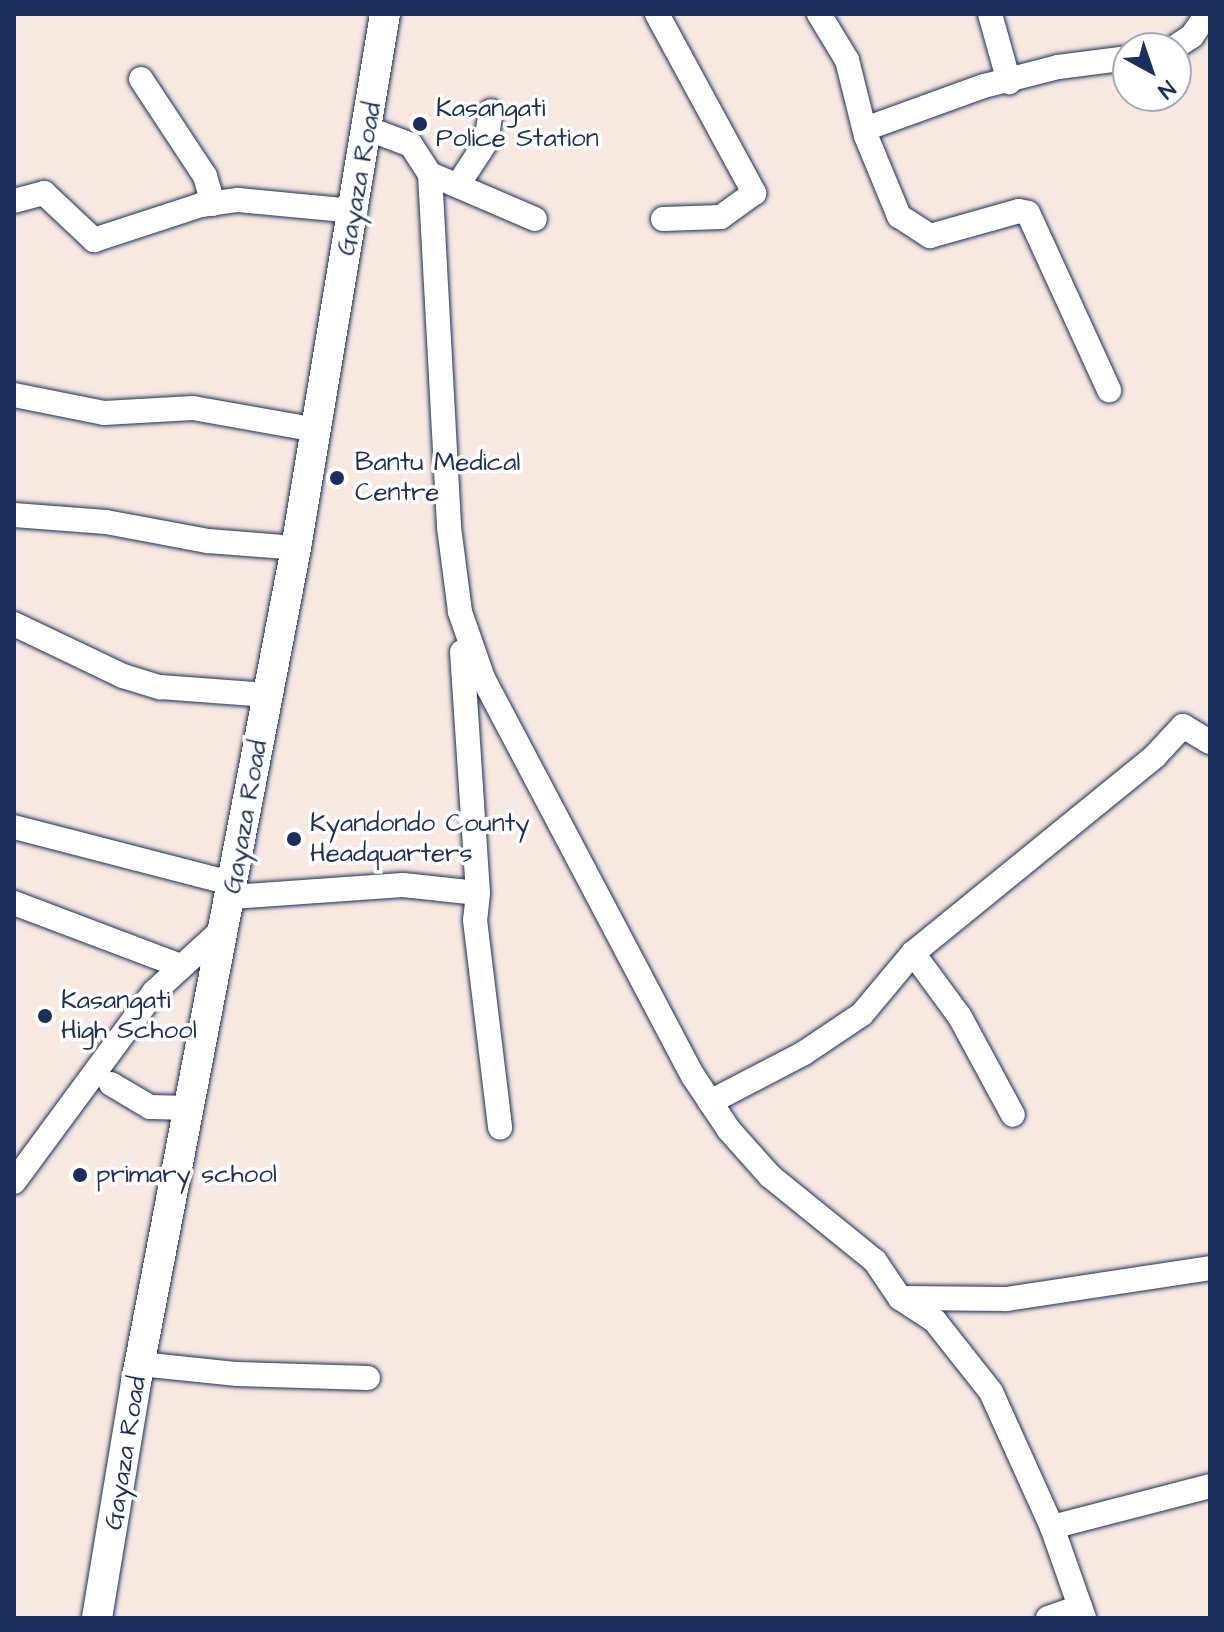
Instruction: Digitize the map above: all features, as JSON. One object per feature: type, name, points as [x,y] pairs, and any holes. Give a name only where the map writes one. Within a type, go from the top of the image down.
[{"type":"main road","name":"Gayaza Road","points":[[97,1618],[140,1364],[296,548],[369,129],[385,14]]},
{"type":"street","points":[[657,14],[754,193],[721,217],[663,219]]},
{"type":"street","points":[[819,14],[847,60],[865,129],[891,204],[913,228],[943,234],[1019,211],[1036,221],[1109,390]]},
{"type":"street","points":[[990,14],[1009,82]]},
{"type":"street","points":[[1192,36],[1207,14]]},
{"type":"street","points":[[865,129],[984,86],[1058,67],[1112,60]]},
{"type":"street","points":[[141,79],[198,162],[213,204]]},
{"type":"street","points":[[458,185],[486,142],[491,111]]},
{"type":"street","points":[[369,129],[411,145],[430,174],[443,340],[443,444],[460,612],[478,893],[476,928],[500,1127]]},
{"type":"street","points":[[430,174],[535,219]]},
{"type":"street","points":[[14,201],[44,193],[94,240],[213,204],[238,200],[355,211]]},
{"type":"street","points":[[14,395],[104,413],[193,408],[316,430]]},
{"type":"street","points":[[14,515],[296,548]]},
{"type":"street","points":[[460,612],[483,678],[710,1102],[749,1155],[875,1261],[900,1298],[935,1321],[991,1392],[1052,1527],[1082,1612],[1048,1618]]},
{"type":"street","points":[[14,624],[123,676],[160,687],[268,695]]},
{"type":"street","points":[[710,1102],[804,1053],[862,1014],[913,953],[1155,756],[1183,726],[1210,742]]},
{"type":"street","points":[[14,827],[233,890],[403,885],[478,893]]},
{"type":"street","points":[[14,903],[178,965]]},
{"type":"street","points":[[14,1182],[129,1022],[178,965],[223,929]]},
{"type":"street","points":[[913,953],[960,1017],[1013,1115]]},
{"type":"street","points":[[111,1084],[150,1107],[190,1108]]},
{"type":"street","points":[[900,1298],[1006,1299],[1210,1268]]},
{"type":"street","points":[[140,1364],[237,1374],[368,1378]]},
{"type":"street","points":[[1052,1527],[1210,1486]]},
{"type":"place","name":"Kasangati Police Station","points":[[420,124]]},
{"type":"place","name":"Bantu Medical Centre","points":[[337,478]]},
{"type":"place","name":"Kyandondo County Headquarters","points":[[294,839]]},
{"type":"place","name":"Kasangati High School","points":[[45,1016]]},
{"type":"place","name":"primary school","points":[[80,1175]]}]
